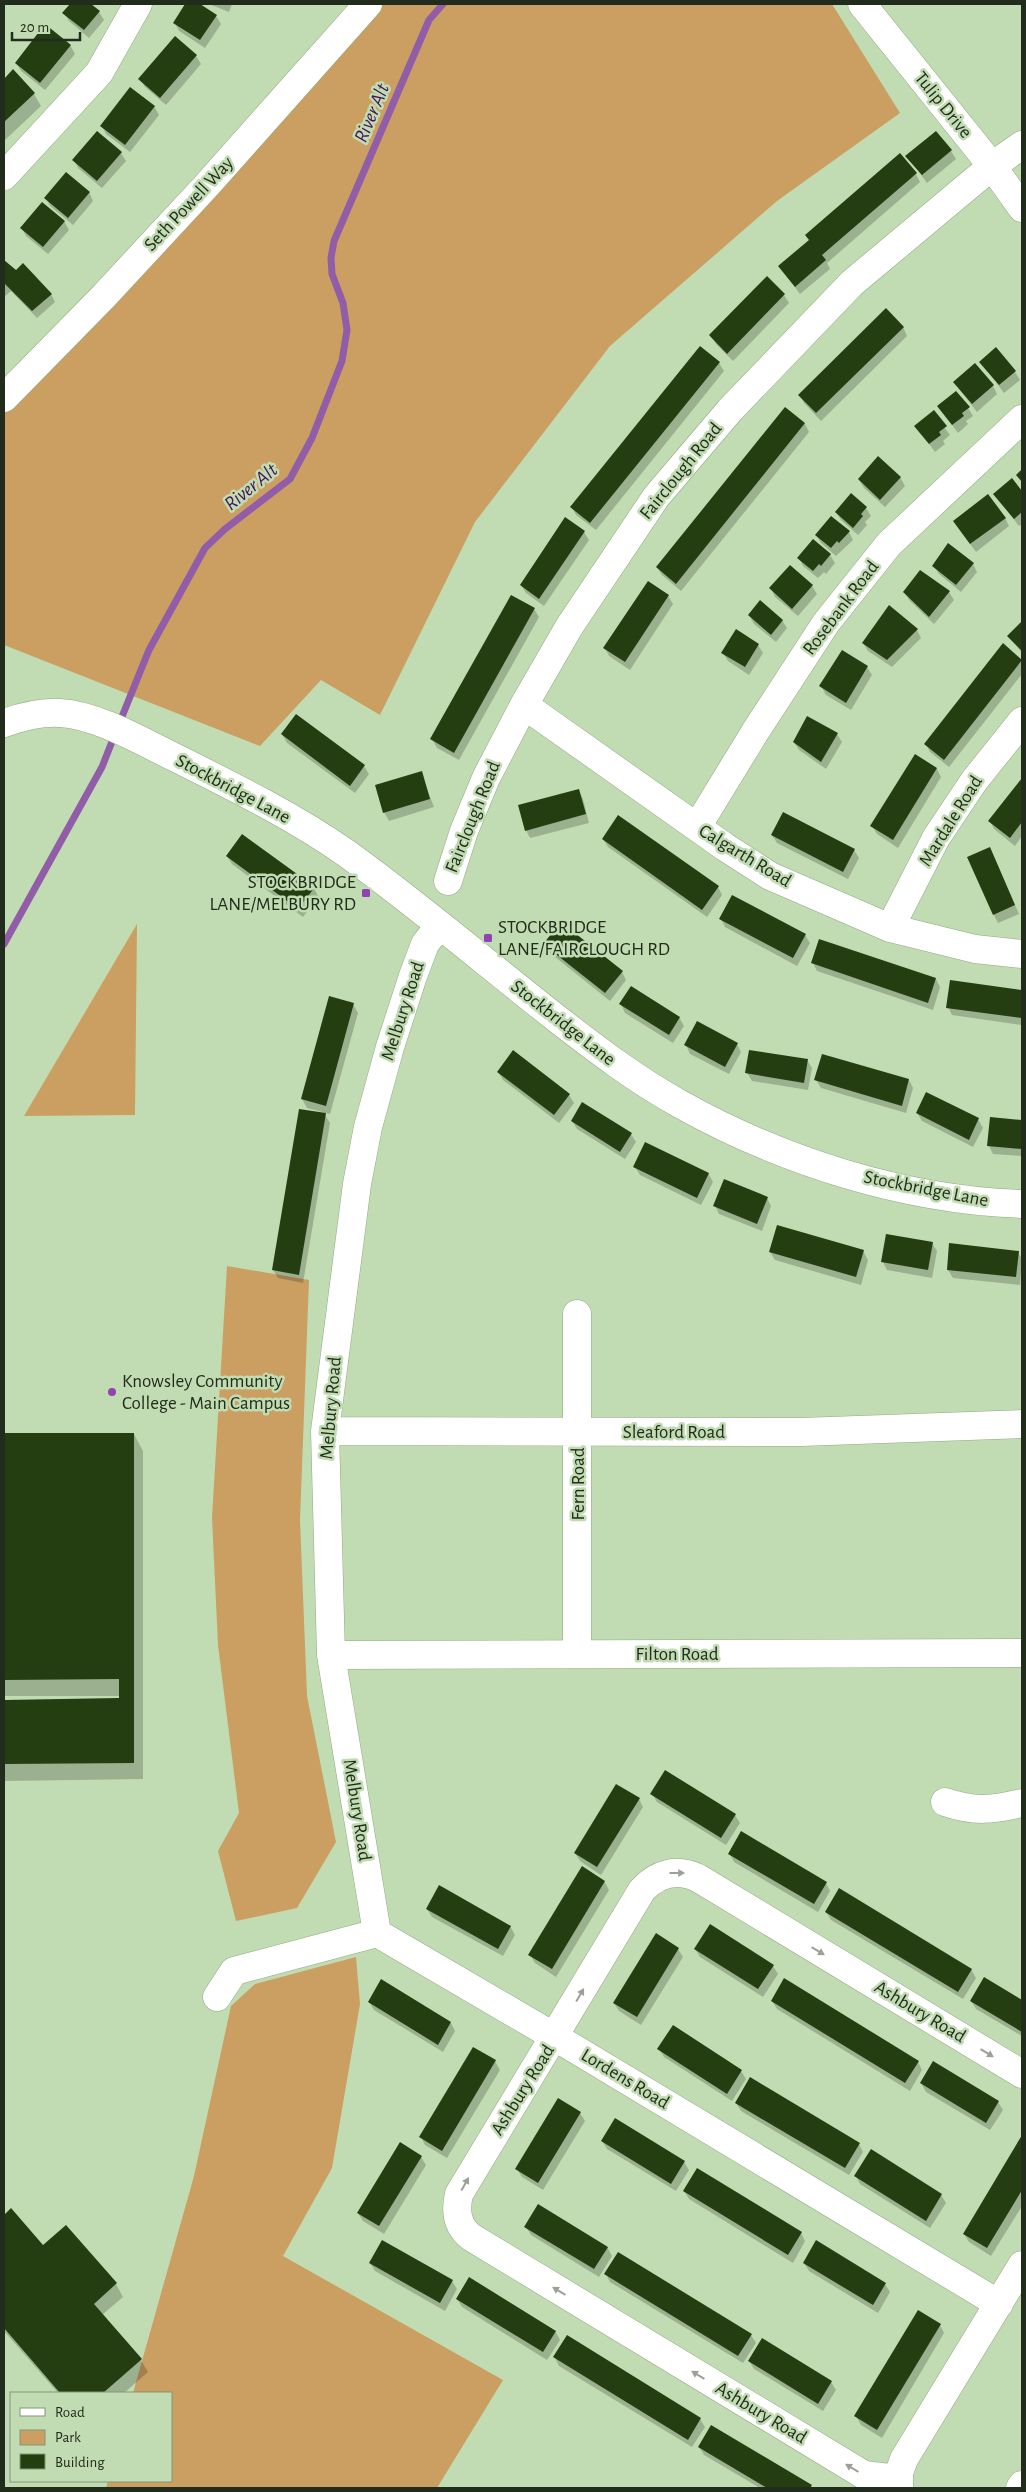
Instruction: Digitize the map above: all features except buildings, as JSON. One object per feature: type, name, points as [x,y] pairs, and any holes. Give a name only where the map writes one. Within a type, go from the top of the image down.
[{"type":"street","points":[[4,176],[99,73],[138,4]]},
{"type":"street","name":"Seth Powell Way","points":[[4,398],[104,296],[207,185],[368,4]]},
{"type":"street","name":"Tulip Drive","points":[[862,4],[992,166],[1022,208]]},
{"type":"street","name":"Fairclough Road","points":[[448,881],[464,831],[486,778],[524,705],[569,627],[656,497],[730,410],[852,283],[992,166],[1022,145]]},
{"type":"street","name":"Rosebank Road","points":[[697,827],[755,732],[826,623],[889,544],[1022,419]]},
{"type":"street","name":"Calgarth Road","points":[[524,705],[770,876],[890,928],[975,949],[1022,954]]},
{"type":"street","name":"Stockbridge Lane","points":[[4,724],[30,716],[60,713],[104,725],[130,736],[225,783],[306,828],[345,853],[620,1068],[680,1105],[760,1143],[817,1164],[877,1182],[935,1194],[1022,1204]]},
{"type":"street","name":"Mardale Road","points":[[890,928],[936,838],[974,781],[1022,721]]},
{"type":"street","name":"Melbury Road","points":[[377,1932],[331,1655],[325,1431],[357,1184],[368,1128],[390,1047],[413,976],[425,944],[439,926]]},
{"type":"street","name":"Fern Road","points":[[577,1314],[578,1654]]},
{"type":"street","name":"Sleaford Road","points":[[325,1431],[801,1432],[1022,1424]]},
{"type":"street","name":"Filton Road","points":[[331,1655],[1022,1653]]},
{"type":"street","points":[[945,1802],[966,1809],[988,1809],[1022,1803]]},
{"type":"street","name":"Ashbury Road","points":[[899,2484],[864,2475],[465,2232],[457,2211],[457,2202],[463,2186],[555,2037],[642,1890],[658,1877],[680,1872],[698,1878],[1022,2074]]},
{"type":"street","points":[[217,1997],[234,1971],[377,1932]]},
{"type":"street","name":"Lordens Road","points":[[377,1932],[999,2304]]},
{"type":"street","points":[[899,2484],[904,2459],[1022,2265]]},
{"type":"green space","points":[[381,4],[832,4],[900,113],[777,201],[610,346],[475,522],[380,715],[321,680],[260,746],[4,645],[4,406],[295,102]]},
{"type":"green space","points":[[137,924],[135,1115],[24,1116]]},
{"type":"green space","points":[[227,1266],[309,1280],[300,1520],[307,1696],[336,1842],[297,1908],[236,1921],[218,1851],[239,1813],[218,1645],[212,1518]]},
{"type":"green space","points":[[356,1957],[360,2004],[332,2168],[283,2256],[503,2380],[437,2488],[106,2488],[108,2482],[172,2482],[172,2392],[133,2392],[194,2176],[231,2006],[255,1984]]},
{"type":"waterway","name":"River Alt","points":[[119,724],[149,650],[205,548],[225,529],[290,479],[312,438],[342,361],[347,330],[343,303],[332,274],[331,258],[334,241],[429,20],[443,4]]},
{"type":"waterway","name":"River Alt","points":[[4,944],[102,767],[115,734]]},
{"type":"place","name":"STOCKBRIDGE LANE/MELBURY RD","points":[[366,893]]},
{"type":"place","name":"STOCKBRIDGE LANE/FAIRCLOUGH RD","points":[[488,938]]},
{"type":"place","name":"Knowsley Community College - Main Campus","points":[[112,1392]]}]
